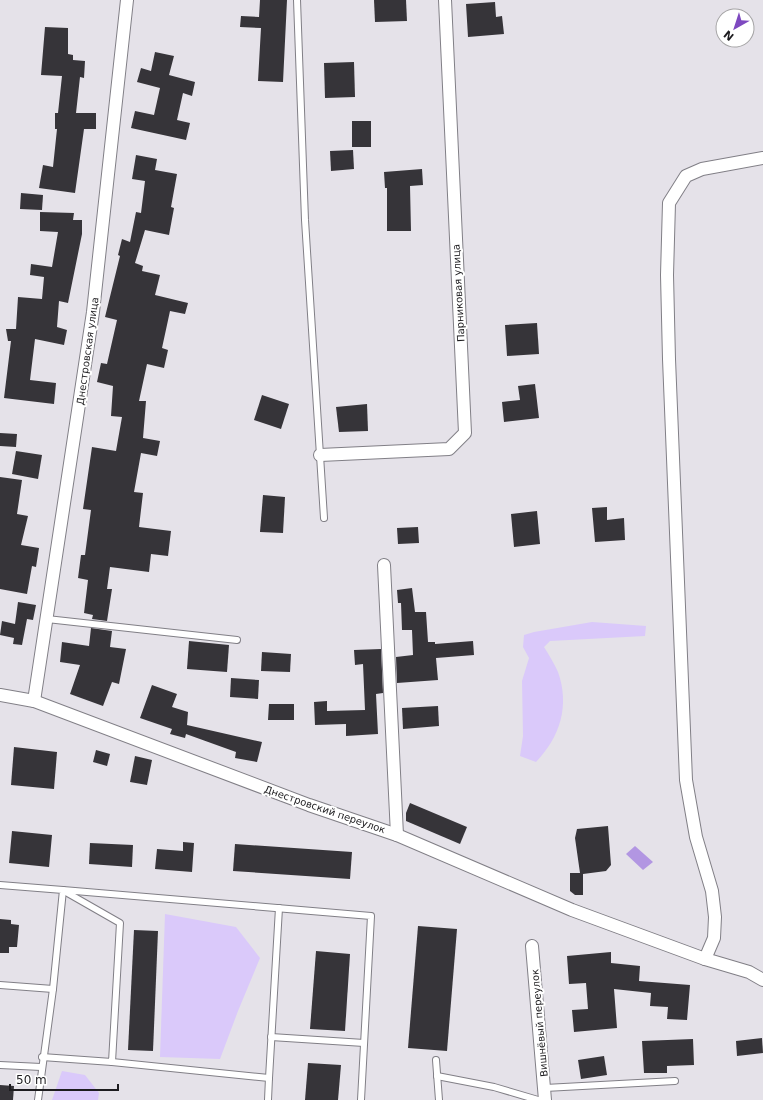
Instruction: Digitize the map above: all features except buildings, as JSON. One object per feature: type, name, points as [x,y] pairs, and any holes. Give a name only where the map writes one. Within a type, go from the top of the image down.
[{"type":"street","name":"Днестровская улица","points":[[34,701],[93,312],[127,0]]},
{"type":"street","name":"Парниковая улица","points":[[320,455],[449,449],[465,432],[445,0]]},
{"type":"street","points":[[705,959],[714,938],[715,918],[712,891],[696,837],[686,780],[667,275],[670,203],[686,176],[702,169],[763,158]]},
{"type":"street","name":"Днестровский переулок","points":[[0,696],[34,701],[309,805],[397,835],[384,565]]},
{"type":"street","points":[[397,835],[572,910],[705,959],[749,972],[763,980]]},
{"type":"street","name":"Вишнёвый переулок","points":[[532,946],[545,1094]]},
{"type":"lane","points":[[297,0],[305,220],[324,518]]},
{"type":"lane","points":[[47,620],[237,640]]},
{"type":"lane","points":[[0,885],[371,916],[361,1100]]},
{"type":"lane","points":[[38,1100],[42,1057],[53,988],[63,890]]},
{"type":"lane","points":[[63,890],[120,923],[112,1062]]},
{"type":"lane","points":[[268,1100],[279,908]]},
{"type":"lane","points":[[0,985],[53,988]]},
{"type":"lane","points":[[271,1037],[364,1042]]},
{"type":"lane","points":[[42,1057],[112,1062],[269,1078]]},
{"type":"lane","points":[[436,1060],[438,1100]]},
{"type":"lane","points":[[0,1064],[41,1067]]},
{"type":"lane","points":[[437,1076],[494,1087],[538,1100]]},
{"type":"lane","points":[[545,1094],[675,1081]]},
{"type":"shaded area","points":[[592,622],[646,626],[645,636],[550,641],[544,647],[558,672],[563,697],[563,709],[557,732],[536,762],[520,756],[523,736],[522,681],[529,658],[523,647],[524,635]]},
{"type":"shaded area","points":[[635,846],[653,862],[643,870],[626,854]]},
{"type":"shaded area","points":[[165,914],[236,927],[260,958],[220,1059],[160,1057]]},
{"type":"shaded area","points":[[62,1071],[85,1075],[99,1093],[98,1100],[52,1100]]}]
